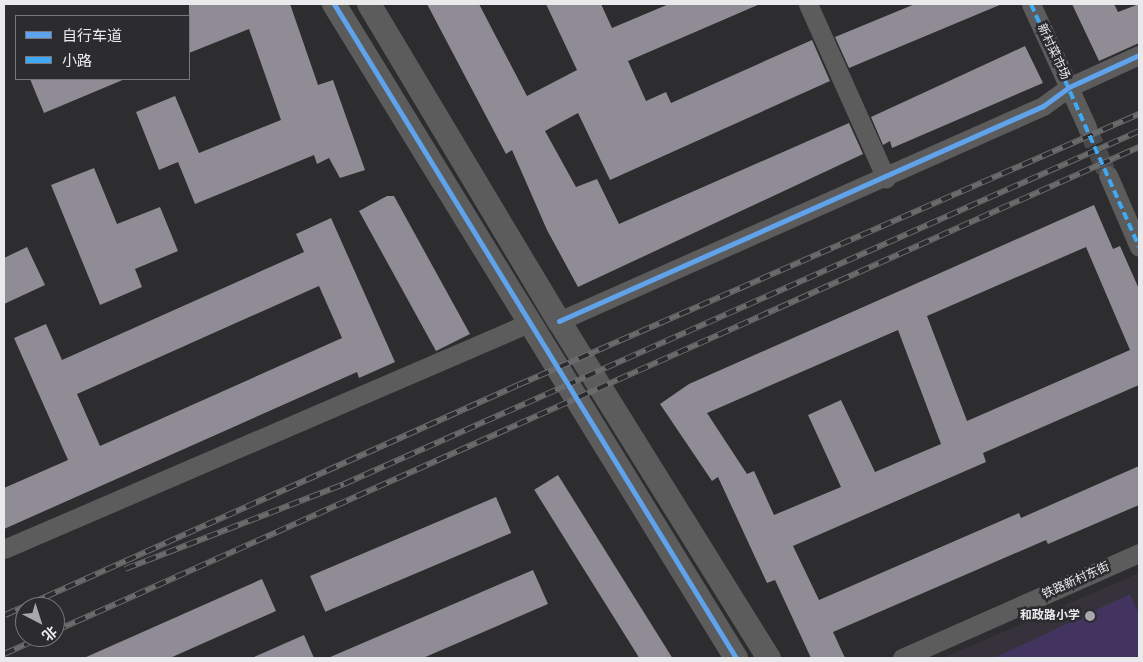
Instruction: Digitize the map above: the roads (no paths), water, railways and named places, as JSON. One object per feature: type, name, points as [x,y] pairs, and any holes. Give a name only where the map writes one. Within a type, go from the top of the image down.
[{"type":"street","points":[[334,4],[736,658]]},
{"type":"street","points":[[369,4],[559,322],[769,658]]},
{"type":"street","points":[[808,4],[886,178]]},
{"type":"street","name":"新村菜市场","points":[[1031,4],[1087,127]]},
{"type":"street","points":[[559,322],[886,178],[1042,106],[1069,86],[1139,55]]},
{"type":"street","points":[[1108,175],[1139,246]]},
{"type":"street","points":[[4,549],[531,322]]},
{"type":"street","name":"铁路新村东街","points":[[902,658],[1139,553]]},
{"type":"tunnel","points":[[1087,127],[1108,175]]},
{"type":"railway","points":[[5,615],[518,385],[1139,114]]},
{"type":"railway","points":[[125,569],[344,484],[1139,131]]},
{"type":"railway","points":[[65,627],[1139,147]]},
{"type":"railway","points":[[4,654],[20,647]]},
{"type":"place","name":"和政路小学","points":[[1090,616]]}]
